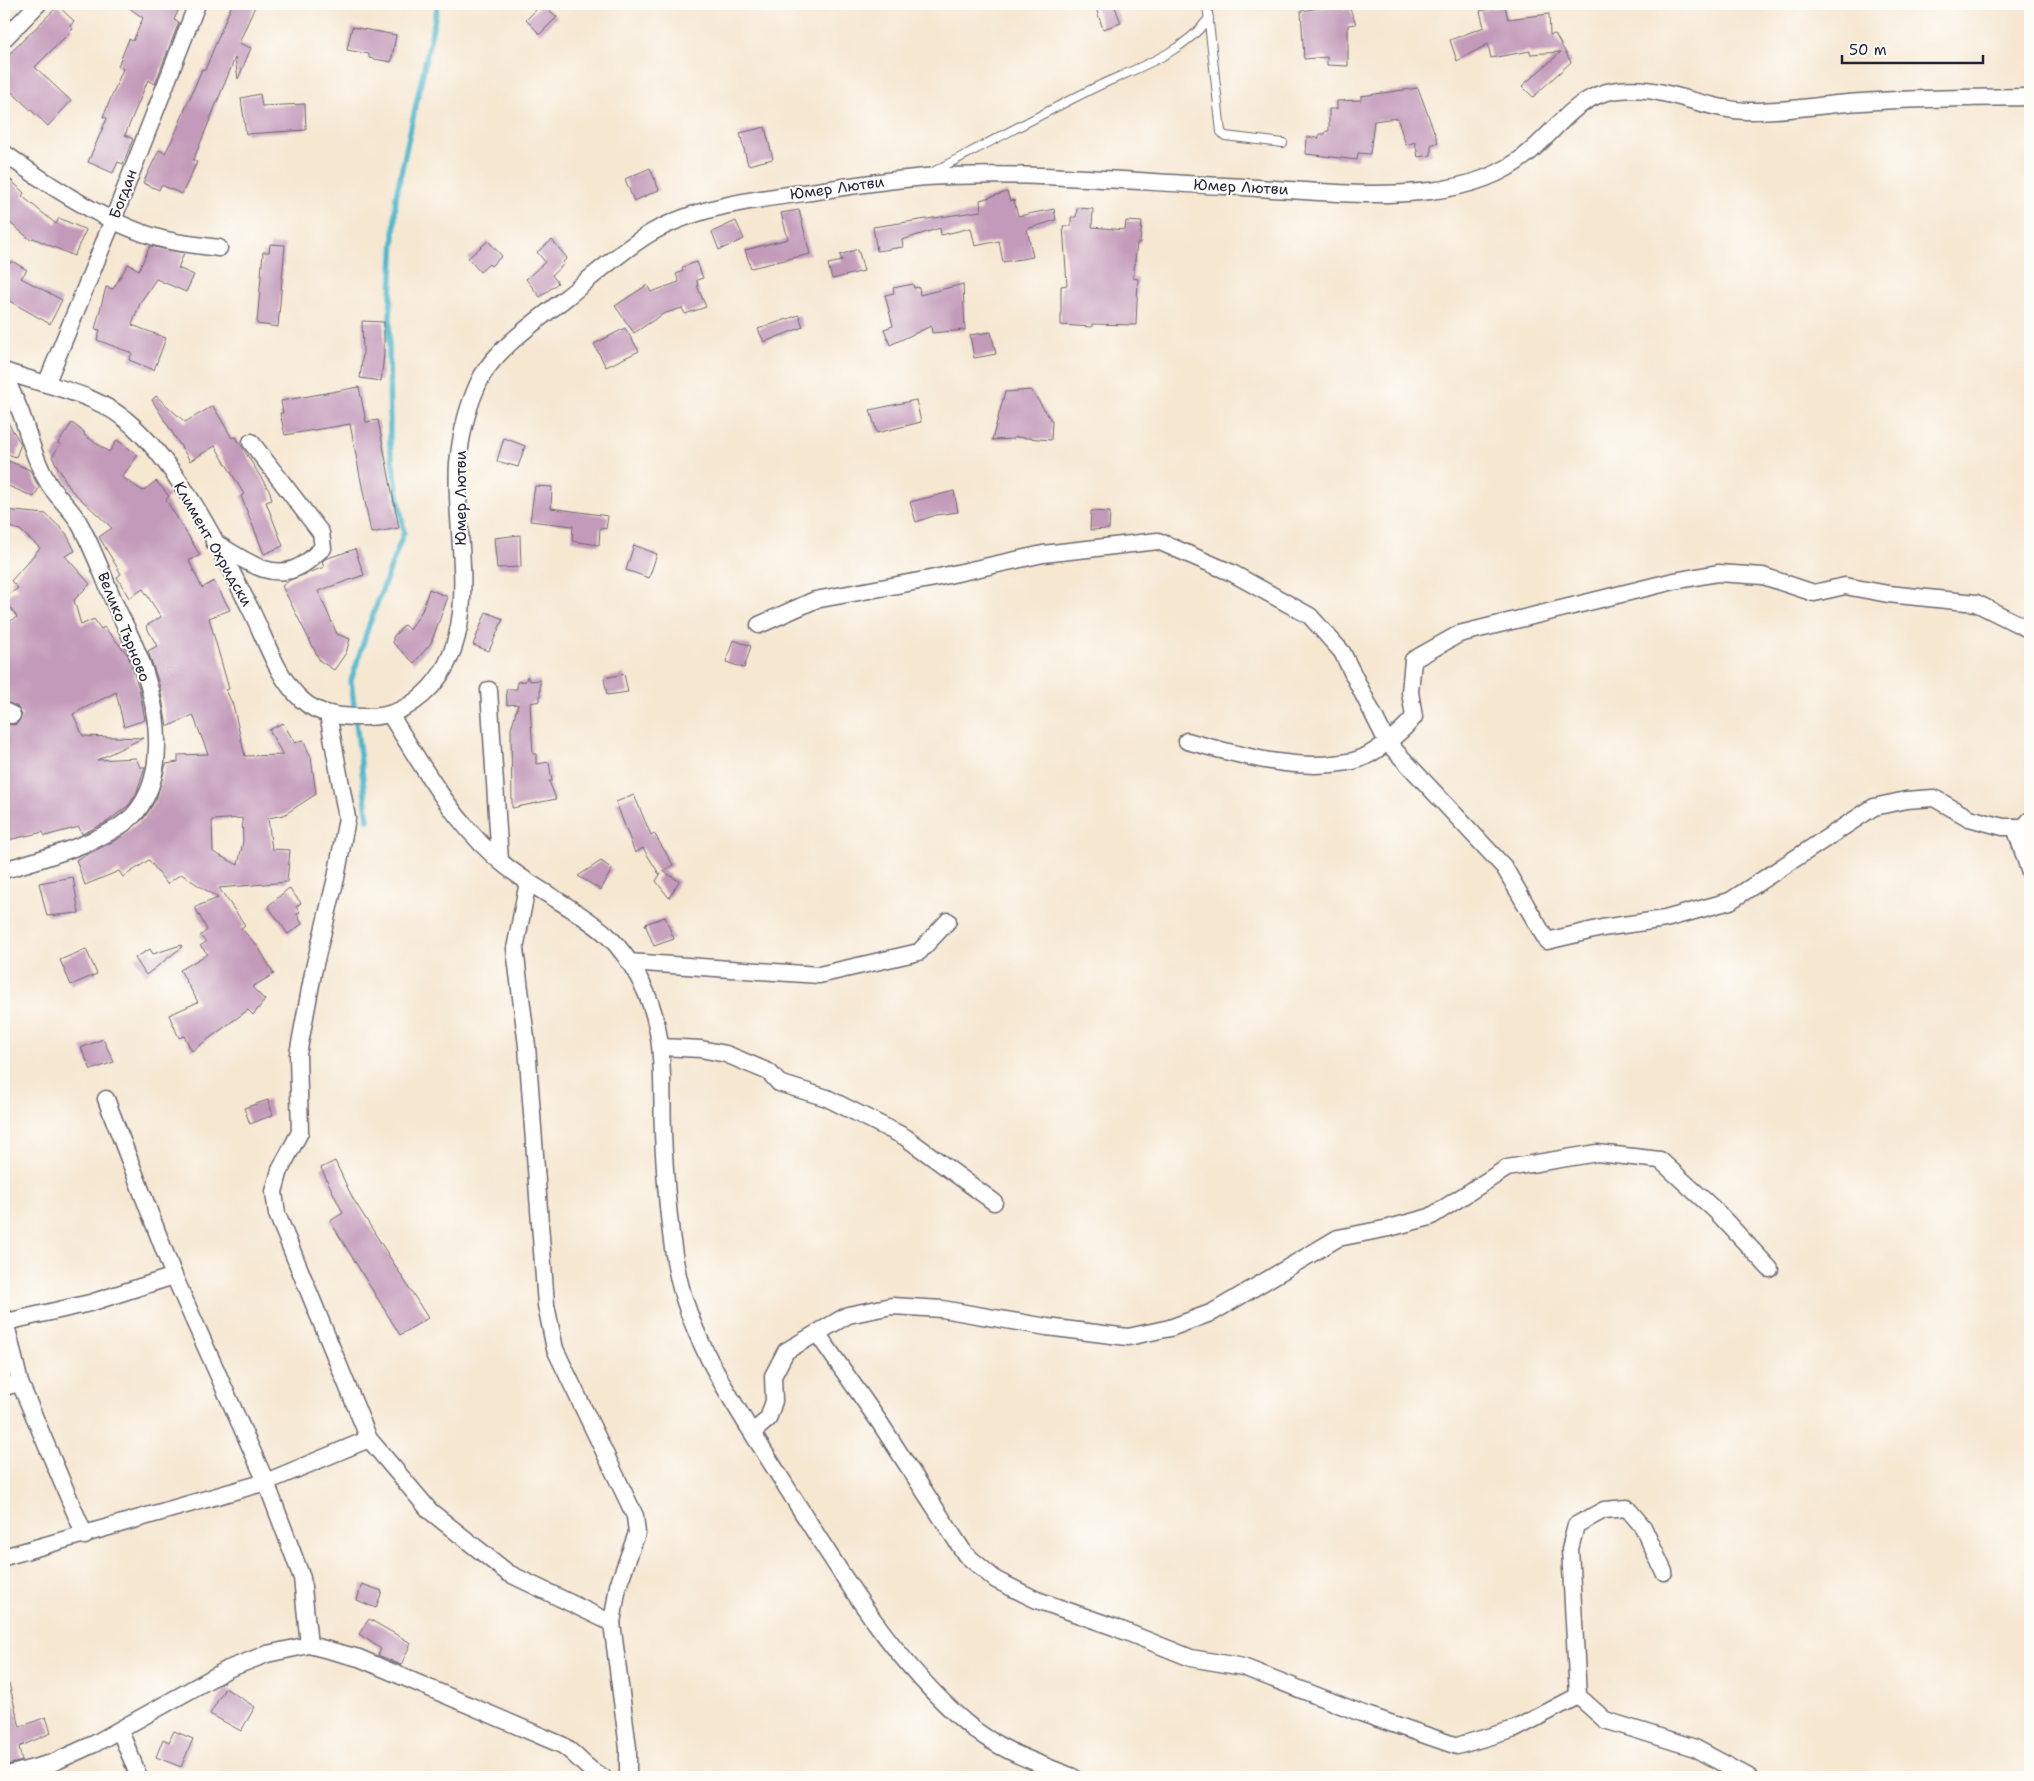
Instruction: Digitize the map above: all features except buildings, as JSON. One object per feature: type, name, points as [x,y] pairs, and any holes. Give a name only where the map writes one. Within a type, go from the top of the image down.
[{"type":"street","points":[[4,39],[38,4]]},
{"type":"street","name":"Богдан","points":[[47,382],[113,220],[197,4]]},
{"type":"street","name":"Юмер Лютви","points":[[335,715],[364,718],[391,716],[420,698],[440,678],[451,656],[457,635],[462,599],[458,465],[463,424],[485,370],[530,327],[608,264],[652,232],[695,214],[760,199],[922,177],[1046,177],[1368,193],[1430,191],[1472,183],[1505,170],[1528,154],[1572,110],[1592,97],[1611,91],[1639,88],[1738,110],[1777,110],[1860,102],[2030,98]]},
{"type":"street","points":[[4,153],[45,182],[113,220],[161,239],[219,248]]},
{"type":"street","name":"Климент Охридски","points":[[4,372],[47,382],[96,400],[132,424],[165,462],[192,501],[287,683],[310,706],[335,715]]},
{"type":"street","name":"Велико Търново","points":[[4,372],[22,418],[31,448],[47,481],[76,519],[89,541],[145,672],[153,707],[156,744],[155,771],[147,796],[137,812],[124,824],[79,845],[4,870]]},
{"type":"street","points":[[214,542],[260,569],[282,572],[302,566],[323,548],[321,533],[250,442]]},
{"type":"street","points":[[759,625],[815,600],[930,580],[1043,554],[1158,541],[1232,573],[1310,616],[1342,652],[1387,742],[1504,867],[1546,941],[1602,928],[1666,919],[1730,901],[1874,807],[1906,800],[1934,798],[1969,818],[2002,827],[2023,824],[2030,873]]},
{"type":"street","points":[[1187,741],[1251,758],[1308,764],[1354,761],[1402,731],[1414,717],[1410,692],[1413,660],[1459,634],[1709,574],[1763,576],[1814,593],[1845,586],[1888,594],[1976,603],[2030,630]]},
{"type":"street","points":[[489,690],[500,861]]},
{"type":"street","points":[[335,715],[347,818],[336,878],[314,968],[298,1054],[300,1132],[280,1170],[274,1192],[278,1214],[369,1439],[430,1512],[508,1573],[612,1623]]},
{"type":"street","points":[[391,716],[464,827],[500,861],[528,882],[571,908],[608,936],[629,962],[642,985],[657,1018],[661,1047],[663,1135],[670,1234],[685,1305],[714,1368],[837,1567],[888,1639],[940,1699],[968,1724],[992,1743],[1022,1758],[1073,1777]]},
{"type":"street","points":[[528,882],[515,949],[526,1046],[546,1305],[554,1350],[635,1516],[637,1533],[618,1586],[612,1623],[628,1748],[628,1777]]},
{"type":"street","points":[[629,962],[819,975],[919,952],[948,921]]},
{"type":"street","points":[[661,1047],[701,1049],[726,1054],[769,1072],[779,1083],[827,1098],[905,1137],[994,1202]]},
{"type":"street","points":[[106,1099],[174,1276],[266,1482],[302,1578],[309,1645]]},
{"type":"street","points":[[753,1432],[768,1419],[774,1401],[774,1376],[786,1351],[848,1315],[892,1306],[942,1309],[1047,1327],[1128,1338],[1170,1328],[1213,1312],[1338,1238],[1389,1228],[1430,1217],[1507,1168],[1597,1153],[1660,1160],[1716,1211],[1770,1269]]},
{"type":"street","points":[[85,1536],[20,1383],[5,1319],[90,1303],[174,1276]]},
{"type":"street","points":[[817,1333],[880,1423],[965,1554],[996,1580],[1037,1600],[1114,1627],[1192,1658],[1243,1667],[1361,1713],[1457,1746],[1515,1729],[1578,1696]]},
{"type":"street","points":[[4,1387],[20,1383]]},
{"type":"street","points":[[4,1557],[85,1536],[266,1482],[369,1439]]},
{"type":"street","points":[[1664,1572],[1643,1527],[1627,1508],[1604,1510],[1576,1525],[1570,1548],[1578,1696],[1605,1720],[1695,1748],[1749,1777]]},
{"type":"street","points":[[4,1776],[52,1763],[120,1731],[228,1669],[267,1654],[309,1645],[359,1658],[562,1745],[576,1755],[588,1769],[603,1777]]},
{"type":"street","points":[[120,1731],[139,1777]]},
{"type":"street","points":[[1022,1758],[1036,1777]]},
{"type":"lane","points":[[1207,4],[1221,132],[1225,136],[1283,143]]},
{"type":"lane","points":[[922,177],[1092,90],[1164,56],[1195,34],[1209,18]]},
{"type":"waterway","points":[[368,820],[351,681],[369,625],[404,532],[390,446],[389,336],[396,196],[438,4]]}]
